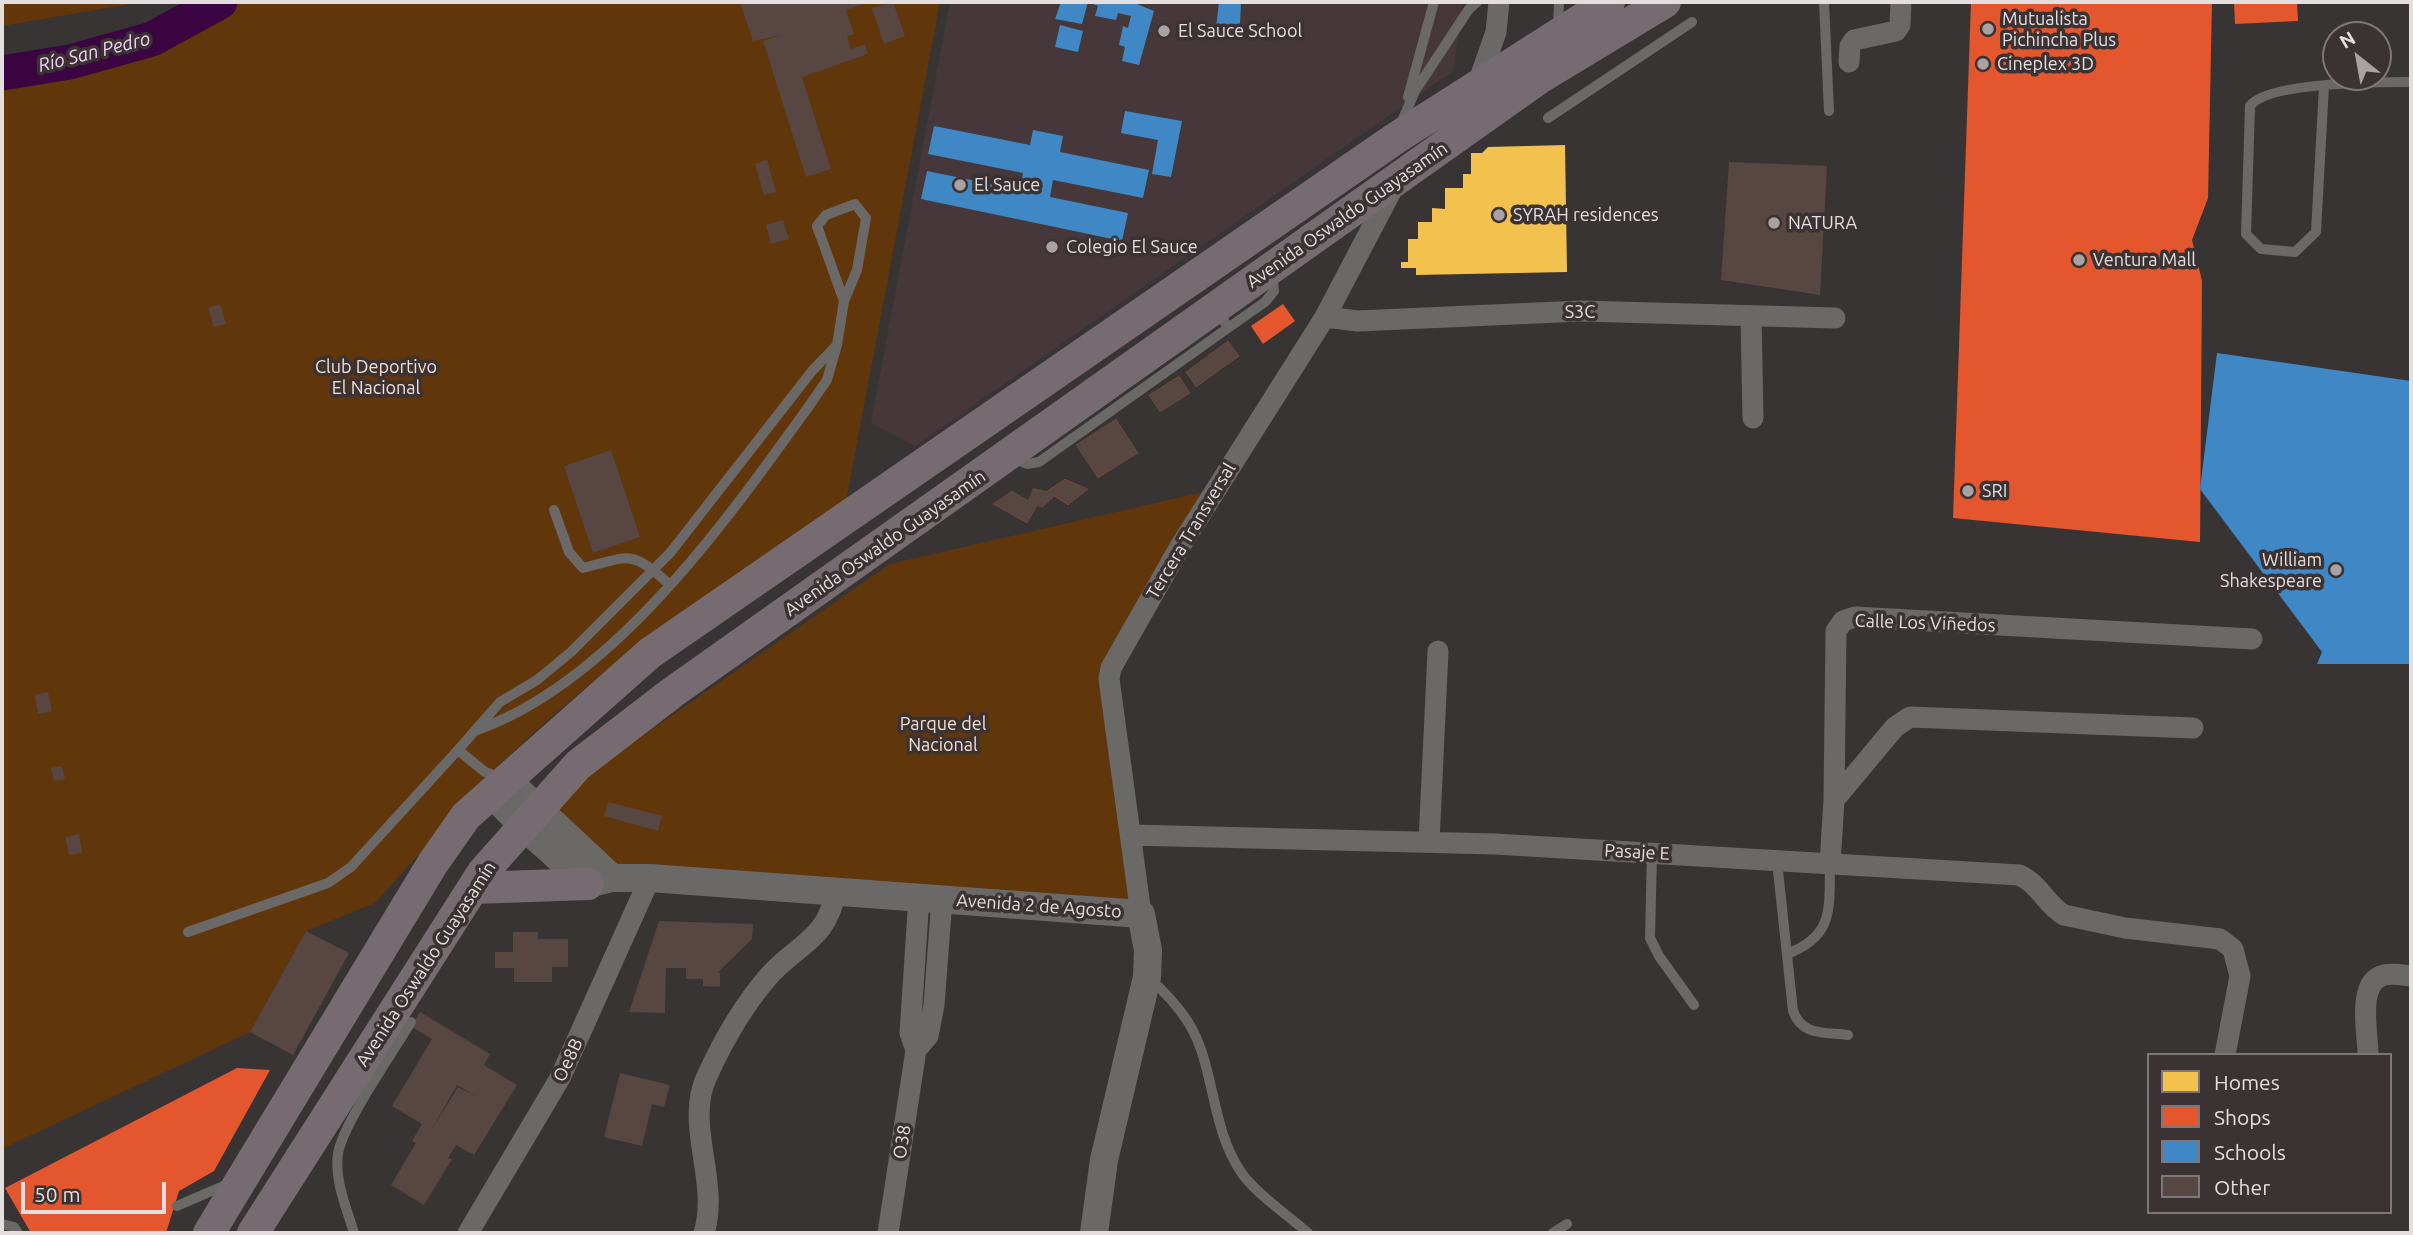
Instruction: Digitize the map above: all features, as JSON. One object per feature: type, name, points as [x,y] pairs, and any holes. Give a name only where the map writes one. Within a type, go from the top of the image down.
[{"type":"main road","name":"Avenida Oswaldo Guayasamín","points":[[209,1233],[433,863],[494,782],[650,653],[1396,138],[1609,2]]},
{"type":"main road","name":"Avenida Oswaldo Guayasamín","points":[[253,1233],[483,872],[529,817],[578,765],[673,692],[1009,455],[1222,318],[1271,270],[1541,77],[1612,52],[1665,2]]},
{"type":"main road","points":[[494,782],[600,881]]},
{"type":"main road","name":"Avenida 2 de Agosto","points":[[600,881],[650,878],[1141,914],[1148,950],[1147,977],[1104,1160],[1094,1233]]},
{"type":"main road","points":[[473,888],[600,881]]},
{"type":"street","points":[[1477,86],[1496,32],[1499,2]]},
{"type":"street","points":[[1849,62],[1850,46],[1854,40],[1896,31],[1900,25],[1901,2]]},
{"type":"street","name":"Tercera Transversal","points":[[1141,914],[1109,679],[1111,668],[1181,545],[1325,317],[1397,180]]},
{"type":"street","name":"S3C","points":[[1325,317],[1358,321],[1581,311],[1835,318]]},
{"type":"street","points":[[1751,316],[1753,418]]},
{"type":"street","name":"Calle Los Viñedos","points":[[1830,864],[1834,800],[1836,631],[1843,621],[1855,617],[2252,639]]},
{"type":"street","points":[[1429,842],[1438,651]]},
{"type":"street","points":[[1834,800],[1895,727],[1910,717],[2193,728]]},
{"type":"street","name":"Pasaje E","points":[[1131,835],[1429,842],[2020,875],[2033,881],[2057,912],[2064,915],[2125,928],[2220,939],[2233,949],[2240,975],[2225,1053]]},
{"type":"street","name":"Oe8B","points":[[468,1233],[560,1078],[650,878]]},
{"type":"street","points":[[704,1233],[709,1203],[708,1171],[701,1143],[699,1106],[705,1080],[734,1025],[758,990],[829,920],[835,892]]},
{"type":"street","name":"O38","points":[[888,1233],[916,1051],[910,1033],[931,898]]},
{"type":"street","points":[[2368,1053],[2366,995],[2371,984],[2386,974],[2411,976]]},
{"type":"lane","points":[[1396,138],[1434,2]]},
{"type":"lane","points":[[1406,107],[1469,9],[1477,2]]},
{"type":"lane","points":[[1558,34],[1559,2]]},
{"type":"lane","points":[[1824,2],[1829,111]]},
{"type":"lane","points":[[1548,118],[1612,52],[1692,22]]},
{"type":"lane","points":[[2392,83],[2411,82]]},
{"type":"lane","points":[[2325,86],[2316,232],[2295,252],[2261,249],[2251,243],[2245,234],[2250,106],[2256,99],[2273,91],[2325,86]]},
{"type":"lane","points":[[477,730],[507,719],[547,693],[590,660],[670,585],[706,545],[821,389],[827,380],[837,345],[844,301],[858,270],[866,218],[855,204],[826,215],[817,226],[844,301]]},
{"type":"lane","points":[[188,932],[328,883],[351,867],[500,702],[537,680],[571,652],[653,570],[738,469],[812,371],[837,345]]},
{"type":"lane","points":[[554,510],[569,552],[583,568],[619,556],[633,559],[653,570],[670,585]]},
{"type":"lane","points":[[458,750],[494,782]]},
{"type":"lane","points":[[1652,853],[1650,938],[1658,956],[1694,1005]]},
{"type":"lane","points":[[1777,861],[1797,1023],[1805,1030],[1848,1035]]},
{"type":"lane","points":[[1787,954],[1817,938],[1827,921],[1830,864]]},
{"type":"lane","points":[[1147,977],[1167,993],[1190,1024],[1203,1062],[1215,1116],[1241,1173],[1308,1233]]},
{"type":"lane","points":[[354,1233],[338,1175],[338,1153],[352,1121],[411,1022]]},
{"type":"lane","points":[[177,1206],[243,1178]]},
{"type":"lane","points":[[2,1224],[14,1227],[18,1233]]},
{"type":"lane","points":[[1553,1233],[1567,1224]]},
{"type":"shaded area","name":"Colegio El Sauce","points":[[950,2],[1463,2],[1453,71],[915,446],[871,423]]},
{"type":"green space","points":[[2,2],[142,2],[2,26]]},
{"type":"green space","name":"Club Deportivo El Nacional","points":[[220,2],[940,2],[846,501],[731,579],[608,669],[551,717],[499,765],[375,903],[306,931],[250,1032],[2,1149],[2,84],[152,39]]},
{"type":"green space","name":"Parque del Nacional","points":[[1212,490],[1107,668],[1145,925],[616,878],[537,809],[890,564]]},
{"type":"building: Homes","name":"SYRAH residences","points":[[1565,145],[1567,272],[1416,275],[1416,268],[1401,268],[1401,262],[1408,262],[1408,239],[1418,239],[1418,222],[1432,222],[1432,208],[1445,209],[1445,188],[1463,188],[1463,174],[1471,174],[1471,153],[1482,153],[1488,147]]},
{"type":"building: Shops","name":"Ventura Mall","points":[[1971,2],[2212,2],[2208,198],[2192,240],[2202,281],[2200,542],[1953,518]]},
{"type":"building: Shops","points":[[2234,2],[2297,2],[2298,21],[2235,24]]},
{"type":"building: Shops","points":[[1283,304],[1295,321],[1263,344],[1251,326]]},
{"type":"building: Shops","points":[[1228,341],[1239,356],[1196,387],[1186,372]]},
{"type":"building: Shops","points":[[1179,376],[1190,393],[1160,412],[1149,395]]},
{"type":"building: Shops","points":[[1116,419],[1138,453],[1098,478],[1076,445]]},
{"type":"building: Shops","points":[[1065,479],[1088,489],[1068,505],[1047,491]]},
{"type":"building: Shops","points":[[1012,491],[1037,506],[1027,523],[993,504]]},
{"type":"building: Shops","points":[[237,1068],[270,1070],[214,1171],[179,1191],[166,1233],[31,1233],[5,1188]]},
{"type":"building: Schools","points":[[1061,2],[1088,2],[1082,24],[1055,19]]},
{"type":"building: Schools","points":[[1088,2],[1132,2],[1154,11],[1139,65],[1122,61],[1125,47],[1119,45],[1123,26],[1128,28],[1131,16],[1118,13],[1116,20],[1095,16],[1098,6]]},
{"type":"building: Schools","points":[[1219,2],[1241,2],[1240,24],[1216,28]]},
{"type":"building: Schools","points":[[1060,25],[1083,31],[1078,52],[1055,47]]},
{"type":"building: Schools","points":[[1125,111],[1182,121],[1171,177],[1152,174],[1158,140],[1121,133]]},
{"type":"building: Schools","name":"El Sauce","points":[[934,126],[1030,145],[1033,130],[1063,136],[1060,152],[1149,170],[1143,198],[1053,180],[1050,197],[1128,213],[1122,241],[921,199],[927,171],[1020,190],[1023,173],[928,154]]},
{"type":"building: Schools","name":"William Shakespeare","points":[[2217,353],[2411,381],[2411,664],[2317,664],[2322,652],[2200,489]]},
{"type":"building: Other","points":[[740,2],[870,2],[846,10],[854,34],[847,36],[851,49],[865,44],[868,54],[802,77],[831,169],[806,177],[763,41],[781,35],[753,41]]},
{"type":"building: Other","points":[[893,2],[905,36],[884,44],[872,8]]},
{"type":"building: Other","points":[[767,160],[776,192],[764,195],[755,164]]},
{"type":"building: Other","name":"NATURA","points":[[1729,162],[1827,166],[1820,295],[1721,280]]},
{"type":"building: Other","points":[[783,220],[789,239],[771,244],[766,225]]},
{"type":"building: Other","points":[[220,304],[226,324],[214,327],[208,308]]},
{"type":"building: Other","points":[[1228,341],[1239,356],[1196,387],[1186,372]]},
{"type":"building: Other","points":[[1179,376],[1190,393],[1160,412],[1149,395]]},
{"type":"building: Other","points":[[1116,419],[1138,453],[1098,478],[1076,445]]},
{"type":"building: Other","points":[[611,450],[640,537],[593,553],[564,466]]},
{"type":"building: Other","points":[[1065,479],[1088,489],[1068,505],[1055,496],[1042,508],[1037,506],[1027,523],[993,504],[1012,491],[1028,500],[1033,488],[1047,491]]},
{"type":"building: Other","points":[[48,692],[52,711],[38,714],[35,695]]},
{"type":"building: Other","points":[[62,766],[65,779],[54,781],[51,768]]},
{"type":"building: Other","points":[[608,802],[662,816],[658,831],[604,816]]},
{"type":"building: Other","points":[[79,834],[82,853],[69,855],[65,837]]},
{"type":"building: Other","points":[[659,921],[753,924],[752,939],[717,973],[720,973],[720,987],[703,986],[703,979],[686,979],[686,968],[666,968],[665,1013],[629,1012]]},
{"type":"building: Other","points":[[306,931],[349,953],[293,1055],[250,1032]]},
{"type":"building: Other","points":[[513,932],[538,932],[538,939],[568,939],[568,967],[552,967],[552,982],[514,982],[514,968],[495,968],[495,952],[513,952]]},
{"type":"building: Other","points":[[420,1012],[490,1054],[484,1065],[517,1085],[474,1155],[456,1145],[448,1158],[452,1159],[424,1205],[391,1185],[416,1143],[412,1141],[422,1124],[392,1106],[432,1039],[411,1026]],"holes":[[[457,1085],[478,1097],[458,1087],[431,1131]]]},
{"type":"building: Other","points":[[620,1073],[670,1085],[664,1107],[652,1104],[642,1146],[604,1137]]},
{"type":"waterway","name":"Río San Pedro","points":[[2,73],[70,62],[152,39],[220,2]]},
{"type":"place","name":"Mutualista Pichincha Plus","points":[[1988,29]]},
{"type":"place","name":"El Sauce School","points":[[1164,31]]},
{"type":"place","name":"Cineplex 3D","points":[[1983,64]]},
{"type":"place","name":"El Sauce","points":[[960,185]]},
{"type":"place","name":"SYRAH residences","points":[[1499,215]]},
{"type":"place","name":"NATURA","points":[[1774,223]]},
{"type":"place","name":"Colegio El Sauce","points":[[1052,247]]},
{"type":"place","name":"Ventura Mall","points":[[2079,260]]},
{"type":"place","name":"SRI","points":[[1968,491]]},
{"type":"place","name":"William Shakespeare","points":[[2336,570]]}]
